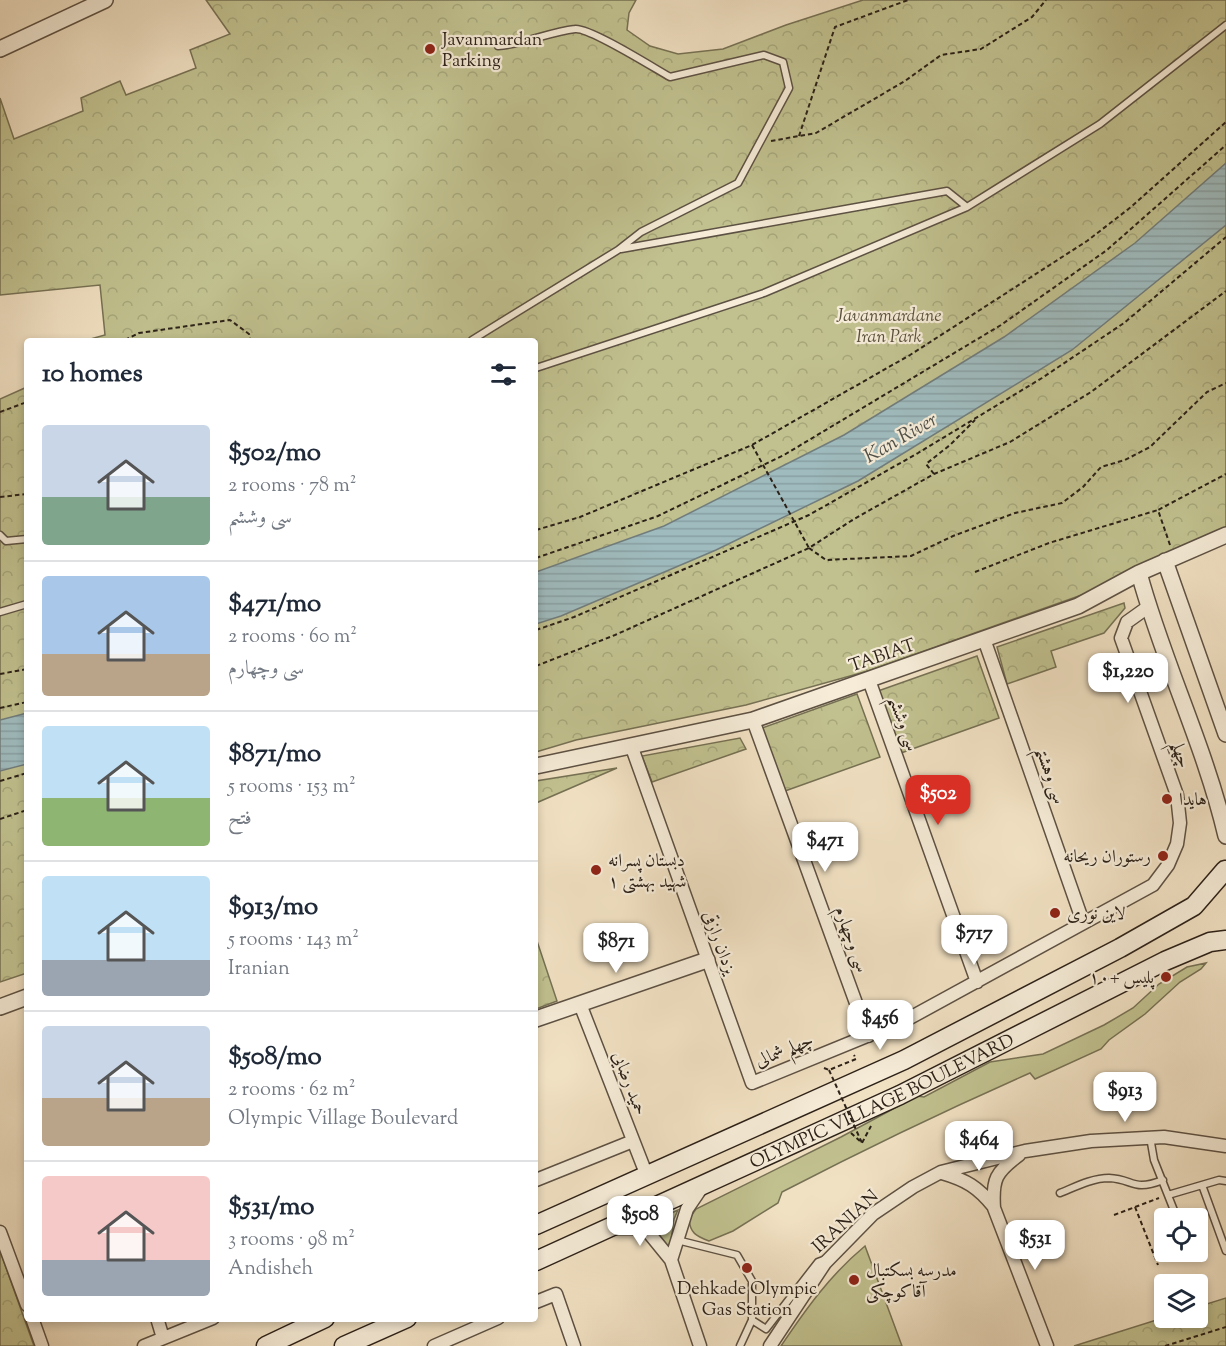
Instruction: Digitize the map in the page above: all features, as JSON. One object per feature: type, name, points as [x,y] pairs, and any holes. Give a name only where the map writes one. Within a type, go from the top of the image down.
[{"type":"main road","points":[[1225,867],[1226,889]]},
{"type":"main road","name":"OLYMPIC VILLAGE BOULEVARD","points":[[538,1224],[904,1060],[1110,953],[1194,906],[1225,867]]},
{"type":"main road","name":"OLYMPIC VILLAGE BOULEVARD","points":[[538,1260],[900,1095],[1165,961],[1209,942],[1226,940]]},
{"type":"main road","points":[[266,1346],[317,1322]]},
{"type":"main road","points":[[344,1346],[398,1322]]},
{"type":"street","points":[[0,49],[105,0]]},
{"type":"street","name":"TABIAT","points":[[538,766],[753,720],[1078,606],[1139,573],[1226,535]]},
{"type":"street","points":[[1170,559],[1226,734]]},
{"type":"street","points":[[1139,573],[1148,607],[1217,800],[1226,836]]},
{"type":"street","name":"چهلم","points":[[1148,607],[1127,622],[1121,638],[1176,795],[1180,823]]},
{"type":"street","name":"سی وهشتم","points":[[984,639],[1083,922]]},
{"type":"street","name":"سی وششم","points":[[870,680],[977,982]]},
{"type":"street","name":"سی وچهارم","points":[[753,720],[868,1036]]},
{"type":"street","name":"یزدان رازقی","points":[[631,745],[752,1083]]},
{"type":"street","name":"چهلم شمالی","points":[[752,1083],[906,1020],[1153,885],[1168,865],[1177,844],[1180,823]]},
{"type":"street","points":[[538,1018],[707,960]]},
{"type":"street","points":[[0,1007],[24,998]]},
{"type":"street","name":"حمید رضایی","points":[[579,1004],[647,1176]]},
{"type":"street","name":"IRANIAN","points":[[770,1346],[825,1263],[873,1214],[913,1187],[941,1172],[1025,1151],[1091,1141],[1164,1137],[1226,1146]]},
{"type":"street","points":[[538,1179],[633,1141]]},
{"type":"street","points":[[994,1208],[993,1188],[999,1173],[1008,1163],[1025,1151]]},
{"type":"street","points":[[941,1172],[962,1179],[982,1192],[994,1208],[1047,1346]]},
{"type":"street","points":[[672,1260],[687,1209],[703,1185]]},
{"type":"street","points":[[610,1228],[635,1228],[649,1233],[672,1260],[700,1346]]},
{"type":"street","points":[[0,1232],[24,1297]]},
{"type":"street","points":[[538,1301],[556,1294],[574,1346]]},
{"type":"street","points":[[33,1322],[42,1346]]},
{"type":"street","points":[[158,1322],[163,1338]]},
{"type":"street","points":[[144,1346],[203,1322]]},
{"type":"street","points":[[434,1346],[461,1341],[492,1322]]},
{"type":"lane","points":[[538,367],[764,293],[967,207],[1100,124],[1226,25]]},
{"type":"lane","points":[[475,338],[618,250],[641,232],[738,183],[789,88],[783,62],[764,55],[669,77],[610,43],[578,28],[514,45],[498,46]]},
{"type":"lane","points":[[618,250],[947,191],[967,207]]},
{"type":"lane","points":[[0,536],[6,541],[24,539]]},
{"type":"lane","points":[[0,612],[24,605]]},
{"type":"lane","points":[[1150,1137],[1154,1160],[1173,1208]]},
{"type":"lane","points":[[1060,1193],[1098,1179],[1111,1178],[1136,1186],[1147,1186],[1163,1180]]},
{"type":"lane","points":[[1168,1195],[1219,1180],[1226,1181]]},
{"type":"lane","points":[[1202,1185],[1226,1251]]},
{"type":"lane","points":[[677,1240],[737,1255],[752,1281],[752,1320],[740,1346]]},
{"type":"lane","points":[[752,1320],[766,1329],[818,1262],[832,1256]]},
{"type":"path","points":[[799,136],[835,27],[908,0]]},
{"type":"path","points":[[759,144],[816,133],[905,81],[941,55],[981,49],[1032,17],[1046,0]]},
{"type":"path","points":[[538,529],[580,517],[752,445],[786,428],[910,354],[1087,241],[1131,207],[1226,122]]},
{"type":"path","points":[[538,557],[658,516],[784,455],[1011,318],[1107,250],[1226,145]]},
{"type":"path","points":[[538,629],[574,617],[809,515],[1042,378],[1124,323],[1226,237]]},
{"type":"path","points":[[538,665],[615,635],[809,549],[854,519],[934,474],[1010,442],[1091,393],[1226,291]]},
{"type":"path","points":[[129,338],[139,333],[230,320],[249,334],[250,338]]},
{"type":"path","points":[[752,445],[809,549],[826,560],[911,556],[952,536],[1015,513],[1062,503],[1083,487],[1101,467],[1125,460],[1150,447],[1207,392],[1226,383]]},
{"type":"path","points":[[0,412],[24,403]]},
{"type":"path","points":[[934,474],[926,464],[950,445],[978,417]]},
{"type":"path","points":[[975,572],[1049,543],[1158,510],[1226,474]]},
{"type":"path","points":[[0,497],[24,494]]},
{"type":"path","points":[[1158,510],[1170,559]]},
{"type":"path","points":[[0,674],[24,670]]},
{"type":"path","points":[[0,708],[24,703]]},
{"type":"path","points":[[0,781],[24,774]]},
{"type":"path","points":[[0,819],[24,811]]},
{"type":"path","points":[[856,1059],[830,1070],[862,1143]]},
{"type":"path","points":[[1114,1215],[1168,1195]]},
{"type":"path","points":[[1135,1207],[1158,1265]]},
{"type":"path","points":[[1165,1346],[1226,1327]]},
{"type":"green space","name":"Javanmardane Iran Park","points":[[206,0],[636,0],[629,13],[627,30],[650,46],[678,54],[723,49],[786,25],[863,0],[1226,0],[1226,532],[1107,586],[868,671],[746,705],[576,740],[538,751],[538,338],[94,338],[105,335],[100,285],[0,295],[0,98],[14,139],[83,111],[81,98],[120,81],[126,95],[196,68],[190,50],[230,34]]},
{"type":"green space","points":[[24,388],[24,974],[0,982],[0,399]]},
{"type":"green space","points":[[1124,603],[1125,608],[1104,633],[1051,651],[1056,667],[1007,684],[997,647]]},
{"type":"green space","points":[[977,656],[999,718],[901,753],[878,691]]},
{"type":"green space","points":[[857,694],[880,757],[785,791],[762,728]]},
{"type":"green space","points":[[740,738],[746,749],[652,782],[642,756]]},
{"type":"green space","points":[[617,768],[538,802],[538,781]]},
{"type":"green space","points":[[538,944],[557,1001],[538,1008]]},
{"type":"green space","points":[[1206,963],[1201,969],[1180,982],[1145,1014],[1109,1040],[1101,1049],[1035,1079],[1030,1073],[874,1146],[782,1192],[778,1203],[733,1231],[709,1241],[692,1231],[689,1219],[696,1209],[841,1137],[917,1096],[924,1097],[990,1062],[1043,1054],[1104,1025],[1133,1008],[1159,984],[1187,967]]},
{"type":"green space","points":[[678,1210],[674,1219],[670,1249],[663,1240],[642,1226]]},
{"type":"green space","name":"مدرسه بسکتبال آقاکوچکی","points":[[865,1246],[902,1346],[781,1346],[830,1281]]},
{"type":"green space","points":[[0,1251],[34,1346],[0,1346]]},
{"type":"green space","points":[[1226,1298],[1226,1346],[1074,1346],[1154,1321],[1154,1328],[1208,1328],[1208,1304]]},
{"type":"water","name":"Kan River","points":[[1226,163],[1226,225],[1072,350],[858,481],[716,550],[561,616],[538,623],[538,571],[664,526],[844,435],[1004,337],[1135,243]]},
{"type":"water","points":[[24,714],[24,765],[0,771],[0,720]]},
{"type":"place","name":"Javanmardan Parking","points":[[430,49]]},
{"type":"place","name":"هایدا","points":[[1167,799]]},
{"type":"place","name":"رستوران ریحانه","points":[[1163,856]]},
{"type":"place","name":"دبستان پسرانه شهید بهشتی ۱","points":[[596,870]]},
{"type":"place","name":"لاین نوری","points":[[1055,913]]},
{"type":"place","name":"پلیس +۱۰","points":[[1166,977]]},
{"type":"place","name":"Dehkade Olympic Gas Station","points":[[747,1268]]},
{"type":"place","name":"مدرسه بسکتبال آقاکوچکی","points":[[854,1280]]}]
